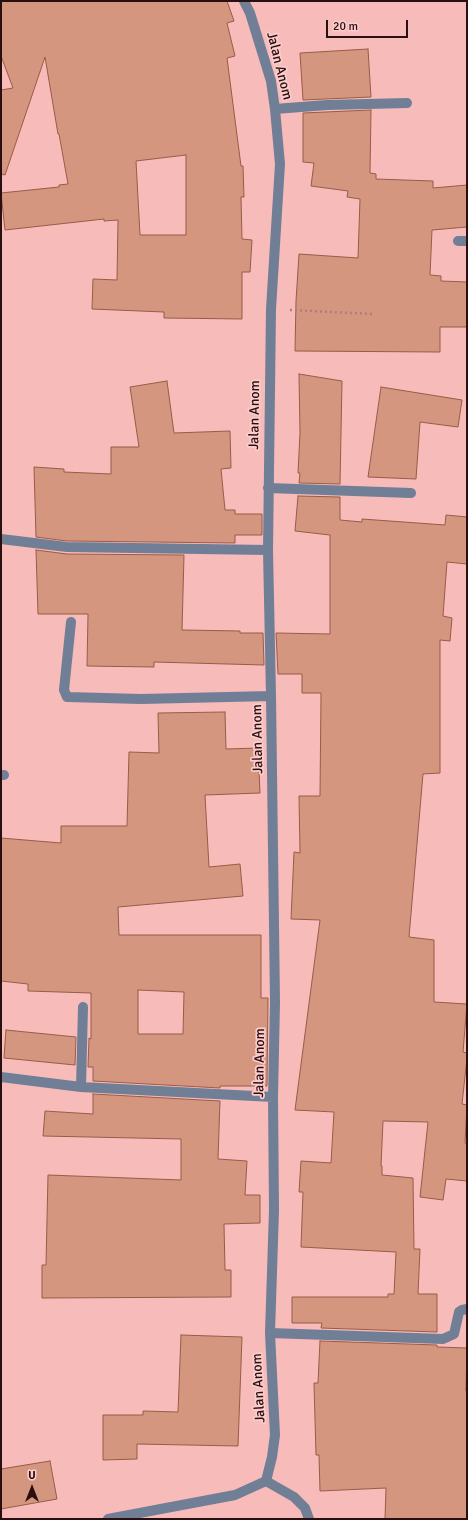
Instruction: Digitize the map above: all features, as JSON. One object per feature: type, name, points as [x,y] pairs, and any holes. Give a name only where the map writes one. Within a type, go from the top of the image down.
[{"type":"street","name":"Jalan Anom","points":[[244,1],[250,13],[271,81],[280,164],[271,309],[268,488],[275,1002],[273,1097],[274,1210],[270,1333],[275,1435],[272,1457],[266,1481]]},
{"type":"street","points":[[275,109],[327,105],[407,103]]},
{"type":"street","points":[[268,488],[411,493]]},
{"type":"street","points":[[1,539],[67,547],[268,550]]},
{"type":"street","points":[[71,622],[64,690],[67,697],[141,699],[271,696]]},
{"type":"street","points":[[80,1087],[83,1007]]},
{"type":"street","points":[[1,1077],[80,1087],[273,1097]]},
{"type":"street","points":[[270,1333],[443,1339],[454,1334],[459,1312],[467,1309]]},
{"type":"street","points":[[108,1519],[235,1495],[266,1481],[294,1496],[306,1508],[309,1519]]},
{"type":"path","points":[[271,309],[373,314]]},
{"type":"building","points":[[1,1],[227,1],[234,21],[227,23],[235,56],[227,58],[241,166],[243,166],[244,197],[241,197],[242,239],[252,240],[250,272],[242,272],[242,319],[164,318],[164,312],[92,309],[93,279],[117,280],[118,220],[104,221],[104,219],[5,230],[1,193],[59,187],[59,185],[68,184],[45,57],[5,175],[1,174],[1,90],[13,88],[1,56]],"holes":[[[186,155],[186,235],[140,235],[136,161]]]},
{"type":"building","points":[[368,49],[371,97],[303,100],[300,53]]},
{"type":"building","points":[[371,110],[370,173],[376,174],[376,179],[433,181],[433,188],[467,185],[467,227],[432,230],[430,275],[441,276],[441,281],[467,282],[467,327],[440,327],[440,352],[295,351],[299,254],[358,258],[360,199],[347,197],[348,191],[311,186],[314,163],[303,162],[303,113]]},
{"type":"building","points":[[299,374],[342,381],[340,484],[299,483]]},
{"type":"building","points":[[167,381],[174,433],[230,431],[231,468],[221,469],[225,510],[235,510],[235,514],[262,514],[262,535],[235,535],[235,543],[67,541],[36,537],[34,467],[64,469],[64,472],[111,474],[111,447],[139,447],[130,387]]},
{"type":"building","points":[[381,387],[462,400],[458,427],[420,422],[416,479],[368,477]]},
{"type":"building","points":[[298,496],[340,497],[340,520],[362,522],[362,519],[445,525],[446,515],[467,517],[467,564],[447,562],[443,616],[452,618],[450,641],[440,640],[440,773],[423,774],[409,937],[434,940],[434,1002],[467,1004],[463,1052],[467,1053],[467,1058],[462,1104],[467,1105],[465,1143],[467,1144],[467,1181],[446,1179],[443,1200],[420,1197],[428,1122],[383,1121],[381,1166],[382,1175],[413,1178],[414,1249],[420,1249],[418,1294],[437,1294],[437,1332],[321,1328],[322,1323],[292,1323],[292,1297],[388,1297],[388,1294],[394,1294],[396,1252],[301,1247],[303,1192],[299,1192],[301,1161],[331,1163],[334,1112],[295,1110],[320,920],[291,919],[294,852],[300,853],[299,796],[320,796],[321,693],[302,693],[302,674],[278,674],[276,633],[330,634],[330,535],[295,531]]},
{"type":"building","points":[[36,550],[67,554],[184,555],[182,630],[263,633],[264,665],[154,662],[154,667],[87,666],[88,614],[38,614]]},
{"type":"building","points":[[225,712],[226,749],[258,748],[260,793],[205,795],[209,867],[240,864],[243,896],[118,907],[119,935],[261,935],[261,998],[268,998],[267,1086],[220,1086],[220,1088],[93,1081],[93,1067],[88,1067],[89,1038],[91,1039],[91,993],[28,991],[28,984],[1,981],[1,838],[61,843],[61,826],[127,826],[129,752],[159,753],[158,713]],"holes":[[[138,990],[184,992],[183,1034],[138,1034]]]},
{"type":"building","points":[[6,1030],[76,1037],[75,1065],[4,1058]]},
{"type":"building","points":[[93,1094],[220,1101],[218,1159],[247,1161],[245,1195],[260,1195],[260,1223],[224,1224],[225,1270],[231,1270],[231,1297],[42,1298],[42,1265],[46,1265],[48,1175],[181,1180],[181,1139],[43,1136],[45,1111],[93,1114]]},
{"type":"building","points":[[181,1335],[242,1337],[238,1446],[137,1444],[137,1459],[103,1460],[103,1415],[143,1415],[143,1411],[178,1412]]},
{"type":"building","points":[[320,1341],[437,1345],[437,1347],[467,1348],[467,1519],[385,1519],[386,1488],[320,1491],[319,1455],[316,1455],[314,1383],[318,1383]]},
{"type":"building","points":[[50,1461],[57,1499],[1,1509],[1,1469]]}]
